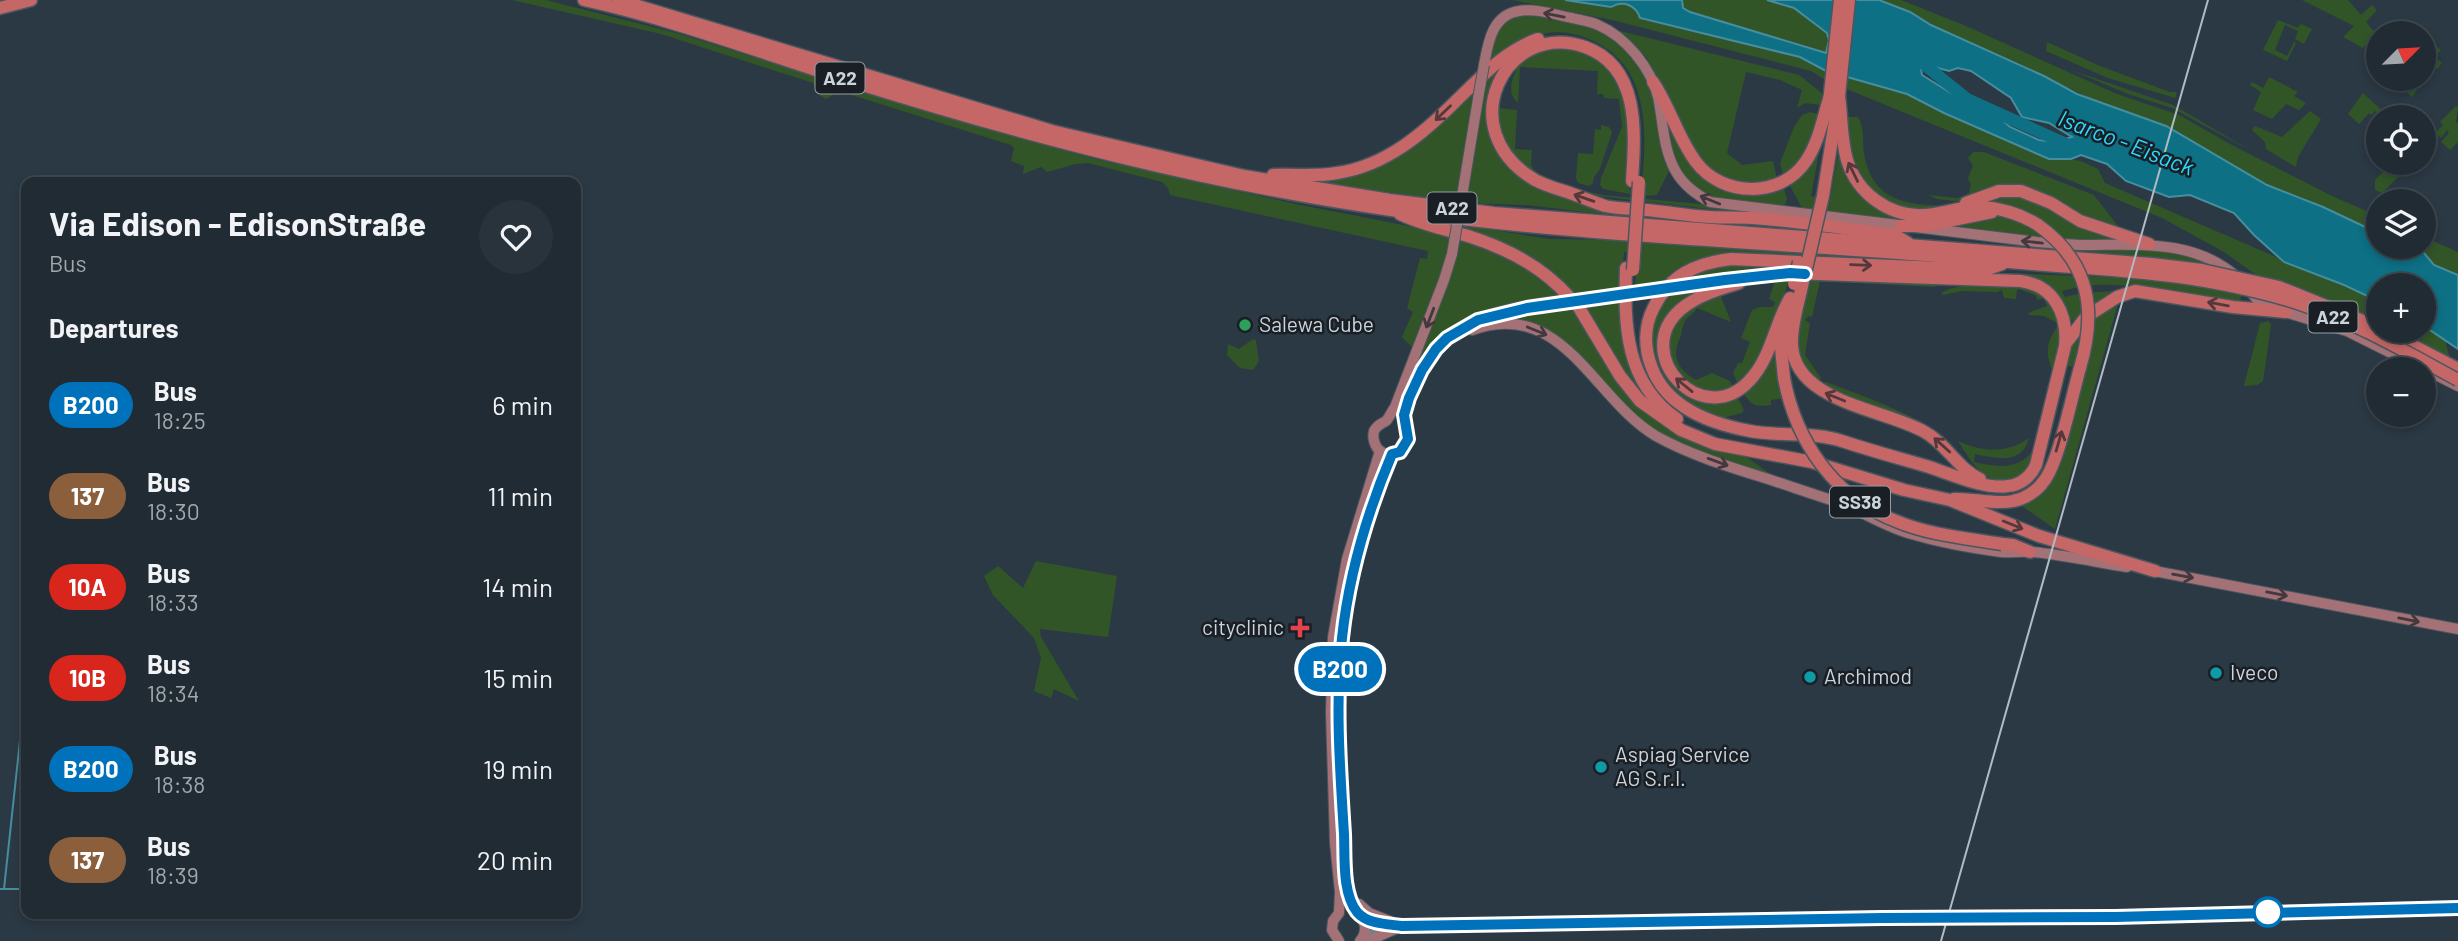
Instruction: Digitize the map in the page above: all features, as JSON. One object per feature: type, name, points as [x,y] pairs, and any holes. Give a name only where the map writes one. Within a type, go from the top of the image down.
[{"type":"highway","points":[[0,8],[31,0]]},
{"type":"highway","name":"A22","points":[[584,0],[685,28],[852,82],[1051,140],[1201,176],[1391,210],[1555,228],[2200,275],[2279,287],[2366,322]]},
{"type":"highway","name":"A22","points":[[618,0],[1041,128],[1244,176],[1390,200],[1494,213],[2152,264],[2304,305],[2377,336],[2458,380]]},
{"type":"highway","points":[[1840,0],[1832,117],[1843,140],[1849,166],[1860,186],[1872,198],[1893,210],[1911,215],[1977,207],[2003,210],[2026,218],[2055,239],[2068,253],[2085,287],[2090,323],[2051,468],[2043,484],[2030,494],[2009,502],[1967,498],[1950,500]]},
{"type":"highway","points":[[1653,82],[1667,102],[1689,152],[1710,177],[1735,188],[1768,187],[1799,170],[1832,117],[1849,0]]},
{"type":"highway","points":[[1244,176],[1338,173],[1382,159],[1419,136],[1493,64],[1516,48],[1536,39],[1556,35],[1573,36],[1604,49],[1617,60],[1630,80],[1641,119],[1625,301],[1629,348],[1634,367],[1644,385],[1668,412],[1684,423],[1748,450]]},
{"type":"highway","points":[[1636,182],[1633,111],[1623,81],[1607,60],[1588,48],[1557,43],[1545,44],[1523,55],[1504,72],[1492,106],[1493,128],[1497,140],[1514,164],[1549,187],[1606,206],[1708,217],[1769,219],[1895,235],[1911,246]]},
{"type":"highway","name":"SS38","points":[[1832,117],[1819,195],[1798,285],[1792,347],[1797,365],[1820,390],[1925,432],[1945,446],[1975,477],[1993,485]]},
{"type":"highway","points":[[1949,211],[1999,191],[2021,191],[2042,199],[2080,221],[2150,244]]},
{"type":"highway","points":[[1391,210],[1423,225],[1498,247],[1544,275],[1574,302],[1620,376],[1640,401],[1681,430],[1715,444],[1812,462],[1905,490],[1950,500],[2039,536],[2155,571]]},
{"type":"highway","points":[[1901,226],[1924,226],[2003,210]]},
{"type":"highway","points":[[1676,288],[1790,273],[2028,282],[2049,293],[2060,308],[2066,328],[2065,346],[2039,457],[2033,471],[2025,480],[2015,485],[1993,485],[1962,479],[1834,438],[1750,431],[1697,414],[1677,402],[1656,377],[1646,345],[1649,317],[1662,293],[1679,275],[1703,264],[1731,260],[1985,270],[2009,262]]},
{"type":"highway","points":[[1629,269],[1632,325],[1641,365],[1649,381],[1672,407],[1685,416],[1723,433],[1750,431]]},
{"type":"highway","points":[[1753,278],[1692,302],[1674,317],[1667,327],[1664,351],[1669,369],[1676,380],[1698,395],[1726,396],[1751,380],[1761,364],[1790,298]]},
{"type":"highway","name":"SS38","points":[[1798,285],[1790,298],[1781,348],[1788,401],[1803,439],[1837,484],[1875,512],[1897,522],[1924,530],[2013,545],[2031,552]]},
{"type":"highway","points":[[1638,293],[1658,290]]},
{"type":"highway","points":[[2065,346],[2081,321],[2092,312],[2117,297],[2134,291],[2233,307],[2286,312]]},
{"type":"highway","points":[[1431,358],[1447,338],[1468,325],[1491,316],[1619,295]]},
{"type":"highway","name":"A22","points":[[2408,343],[2458,369]]},
{"type":"main road","points":[[1387,420],[1402,390],[1452,254],[1491,34],[1495,26],[1513,12],[1524,10],[1598,25],[1629,46],[1653,82],[1668,152],[1676,173],[1686,186],[1710,202],[2037,242],[2082,245],[2150,244],[2193,251],[2227,267],[2262,304],[2347,331],[2399,357]]},
{"type":"main road","points":[[1405,425],[1395,420],[1381,422],[1374,432],[1375,445],[1380,451],[1392,454],[1400,452],[1408,439],[1404,415],[1409,398],[1431,358],[1452,340],[1479,327],[1502,324],[1527,327],[1563,345],[1630,417],[1664,440],[1841,504],[1907,533],[1959,546],[2003,552],[2031,552],[2155,571],[2458,629]]},
{"type":"main road","points":[[2436,375],[2458,386]]},
{"type":"main road","points":[[1339,941],[1332,930],[1333,921],[1339,913],[1340,892],[1335,843],[1331,713],[1333,637],[1350,547],[1380,451]]},
{"type":"main road","points":[[1392,454],[1359,549],[1348,595],[1342,640],[1340,709],[1343,816],[1349,895],[1366,928],[1364,940],[1402,926]]},
{"type":"main road","points":[[1347,874],[1361,906],[1369,914],[1402,926]]},
{"type":"main road","points":[[1339,913],[1360,914],[1377,922],[1402,926],[2115,917],[2458,908]]},
{"type":"green space","points":[[512,0],[546,0],[680,34],[979,127],[1099,160],[1296,204],[1449,234],[1526,265],[1566,299],[1491,315],[1428,357],[1402,417],[1393,414],[1437,315],[1456,253],[1443,274],[1414,349],[1402,337],[1413,312],[1407,308],[1420,258],[1427,259],[1428,251],[1170,195],[1162,182],[1088,163],[1047,172],[1041,167],[1023,174],[1024,166],[1011,161],[1014,148],[1011,145],[839,91],[826,99],[818,94],[813,83],[661,34]]},
{"type":"green space","points":[[1513,0],[1565,0],[1611,7],[1625,4],[1632,7],[1640,18],[1800,57],[1826,71],[1907,94],[2049,159],[2083,162],[2098,169],[2105,183],[2366,296],[2366,318],[2259,277],[2224,252],[2162,218],[1827,81],[1811,71],[1612,20]]},
{"type":"green space","points":[[1682,0],[1767,0],[1794,8],[1827,33],[1827,53],[1690,12],[1683,8]]},
{"type":"green space","points":[[1879,0],[1901,0],[2117,94],[2179,115],[2230,144],[2366,211],[2366,227],[2267,185],[2044,76]]},
{"type":"green space","points":[[2302,0],[2348,0],[2361,15],[2372,5],[2377,10],[2366,21],[2366,45],[2363,48],[2343,37],[2354,26]]},
{"type":"green space","points":[[1534,15],[1582,24],[1608,35],[1624,47],[1637,63],[1654,102],[1670,163],[1657,195],[1641,196],[1603,189],[1600,185],[1622,127],[1619,99],[1604,98],[1603,94],[1597,94],[1598,71],[1520,67],[1518,103],[1513,98],[1513,77],[1521,63],[1531,53],[1573,46],[1607,63],[1629,104],[1629,189],[1641,192],[1644,126],[1641,105],[1635,85],[1625,67],[1611,52],[1578,35],[1551,33],[1532,39],[1487,67],[1491,46],[1499,29],[1512,19]]},
{"type":"green space","points":[[2278,20],[2298,28],[2301,24],[2312,29],[2304,44],[2295,39],[2298,31],[2285,25],[2275,50],[2287,56],[2294,42],[2296,43],[2287,61],[2263,50]]},
{"type":"green space","points":[[1620,31],[1799,75],[1823,94],[1820,105],[1805,103],[1797,108],[1802,90],[1780,80],[1746,72],[1727,153],[1742,165],[1773,161],[1777,179],[1748,186],[1716,175],[1697,158],[1647,58]]},
{"type":"green space","points":[[2047,42],[2100,66],[2170,92],[2177,92],[2175,98],[2108,78],[2046,51]]},
{"type":"green space","points":[[2436,58],[2442,63],[2436,68]]},
{"type":"green space","points":[[1504,60],[1491,128],[1532,181],[1659,214],[1735,225],[1626,217],[1527,205],[1464,203],[1298,179],[1383,162]]},
{"type":"green space","points":[[2071,70],[2173,105],[2255,153],[2172,108],[2128,94]]},
{"type":"green space","points":[[2269,77],[2298,92],[2294,96],[2306,103],[2299,110],[2286,104],[2272,119],[2253,110],[2261,92],[2250,85],[2252,82],[2263,88]]},
{"type":"green space","points":[[2406,91],[2416,91],[2412,97]]},
{"type":"green space","points":[[2363,93],[2376,105],[2366,105],[2366,116],[2359,124],[2348,114]]},
{"type":"green space","points":[[2456,106],[2458,108],[2458,142],[2450,150],[2441,142],[2449,133],[2447,130],[2441,138],[2439,136],[2436,139],[2436,133],[2443,125],[2440,122]]},
{"type":"green space","points":[[1498,108],[1517,110],[1515,149],[1532,150],[1531,165],[1535,172],[1573,189],[1603,195],[1827,219],[2175,250],[2207,261],[2206,264],[2085,253],[1581,194],[1532,175],[1512,156],[1495,116]]},
{"type":"green space","points":[[1664,111],[1712,180],[1773,188],[1820,147],[1811,196],[1830,200],[1840,144],[1864,193],[1927,223],[1802,208],[1790,186],[1784,189],[1787,199],[1784,207],[1713,198],[1691,184],[1684,174],[1673,150]]},
{"type":"green space","points":[[2310,111],[2321,119],[2298,157],[2296,167],[2266,149],[2265,142],[2252,130],[2255,126],[2282,137]]},
{"type":"green space","points":[[1810,112],[1819,114],[1807,149],[1798,165],[1783,175],[1780,163],[1794,127],[1802,115]]},
{"type":"green space","points":[[1847,117],[1858,117],[1869,171],[1885,192],[1908,202],[1952,206],[1916,213],[1876,198],[1857,175],[1848,147]]},
{"type":"green space","points":[[1601,125],[1609,127],[1612,132],[1600,169],[1589,186],[1578,183],[1578,153],[1593,154],[1595,129],[1601,130]]},
{"type":"green space","points":[[1973,152],[1984,152],[2094,195],[2121,230],[2085,219],[2031,190],[1963,202],[1937,199],[1928,195],[1958,198],[1969,193],[1971,185],[1968,178],[1973,166],[1968,158]]},
{"type":"green space","points":[[2380,175],[2400,175],[2386,189],[2375,189],[2375,180]]},
{"type":"green space","points":[[2021,194],[2126,240],[2051,239],[1946,227],[1984,204],[1989,197]]},
{"type":"green space","points":[[1462,225],[1549,239],[1624,240],[1950,264],[1723,257],[1662,287],[1635,290],[1637,252],[1624,252],[1621,290],[1576,298],[1547,273],[1461,230]]},
{"type":"green space","points":[[2436,242],[2458,252],[2458,275],[2434,265],[2429,259],[2436,259]]},
{"type":"green space","points":[[1718,263],[2140,278],[2185,283],[2242,295],[2239,302],[2106,285],[2062,291],[2065,297],[2082,293],[2115,293],[2077,322],[2069,320],[2044,285],[1817,269],[1676,283]]},
{"type":"green space","points":[[1790,278],[1760,363],[1732,391],[1698,392],[1676,373],[1668,350],[1671,329],[1685,311],[1720,294],[1731,322],[1697,308],[1684,323],[1676,357],[1685,372],[1696,380],[1712,373],[1730,381],[1733,387],[1738,384],[1733,373],[1738,363],[1742,363],[1750,342],[1741,338],[1752,310],[1773,307],[1775,302],[1769,299],[1775,281]]},
{"type":"green space","points":[[1812,278],[1940,285],[1933,287],[1820,281],[1812,317],[1808,316],[1805,320],[1810,323],[1805,355],[1821,378],[1818,382],[1822,386],[1826,382],[1902,412],[1931,427],[1944,436],[1944,441],[1821,388],[1797,354],[1797,328]]},
{"type":"green space","points":[[1719,284],[1664,328],[1678,386],[1737,396],[1744,410],[1742,413],[1719,419],[1680,400],[1657,369],[1650,344],[1653,319],[1667,292]]},
{"type":"green space","points":[[1962,286],[2010,287],[2029,290],[2043,296],[2053,306],[2058,323],[2044,316],[2029,315],[2028,313],[2047,306],[2044,298],[2038,300],[2035,295],[2019,289],[2016,299],[2004,298],[2002,290],[1941,293]]},
{"type":"green space","points":[[1622,298],[1625,335],[1635,370],[1653,400],[1681,424],[1660,412],[1637,392],[1615,361],[1582,304]]},
{"type":"green space","points":[[2119,300],[2055,529],[2019,504],[2045,487],[2077,358],[2072,367],[2066,365],[2074,341],[2084,326]]},
{"type":"green space","points":[[1572,305],[1637,401],[1729,451],[1745,456],[1776,478],[1714,458],[1665,437],[1629,411],[1573,350],[1502,321],[1501,317]]},
{"type":"green space","points":[[2269,321],[2271,325],[2263,381],[2257,385],[2244,386],[2260,323]]},
{"type":"green space","points":[[2058,325],[2053,372],[2048,358],[2048,347]]},
{"type":"green space","points":[[2436,334],[2445,340],[2450,359],[2418,343],[2436,343]]},
{"type":"green space","points":[[1777,335],[1785,398],[1771,400],[1771,405],[1754,405],[1743,392]]},
{"type":"green space","points":[[1253,339],[1256,340],[1259,361],[1253,370],[1240,368],[1227,355],[1228,344],[1239,349]]},
{"type":"green space","points":[[1693,430],[1719,439],[1730,445],[1701,434]]},
{"type":"green space","points":[[2029,438],[2020,453],[2014,456],[1999,458],[1975,454],[1974,462],[2007,466],[2022,461],[2034,449],[2032,464],[2027,472],[2008,481],[1994,480],[1982,473],[1958,441],[1993,450],[2014,446]]},
{"type":"green space","points":[[1036,561],[1117,576],[1108,637],[1040,629],[1041,637],[1079,701],[1054,689],[1051,698],[1034,691],[1041,658],[1034,638],[993,595],[984,576],[998,566],[1023,588]]},
{"type":"water","points":[[1565,0],[1682,0],[1683,8],[1690,12],[1826,53],[1829,40],[1827,33],[1794,8],[1767,0],[1879,0],[1910,12],[1931,25],[2044,76],[2077,94],[2166,126],[2267,185],[2366,227],[2366,259],[2429,259],[2434,265],[2458,275],[2458,349],[2436,334],[2436,273],[2366,273],[2366,295],[2284,262],[2234,213],[2190,195],[2169,197],[2126,181],[2107,164],[2081,155],[2071,159],[2049,159],[1907,94],[1826,71],[1800,57],[1640,18],[1628,5],[1611,7]],"holes":[[[1934,67],[1949,71],[1958,68],[1971,71],[2011,98],[2022,117],[2049,123],[2072,137],[2055,142],[2039,140],[2010,127],[1998,116],[1964,101],[1922,75],[1921,69]]]},
{"type":"waterway","name":"Isarco - Eisack","points":[[1915,57],[1967,99],[2075,148]]},
{"type":"waterway","points":[[4,889],[21,731]]},
{"type":"waterway","points":[[0,889],[21,889]]},
{"type":"railway","points":[[1941,941],[2208,0]]},
{"type":"bus line","name":"B200","points":[[1805,274],[1790,273],[1725,280],[1513,310],[1468,325],[1447,338],[1436,349],[1422,370],[1409,398],[1404,415],[1408,439],[1400,452],[1392,454],[1364,530],[1350,583],[1345,617],[1339,694],[1343,816],[1349,895],[1357,912],[1377,922],[1402,926],[2115,917],[2458,908]]},
{"type":"place","name":"Salewa Cube","points":[[1245,325]]},
{"type":"place","name":"cityclinic","points":[[1300,628]]},
{"type":"place","name":"Iveco","points":[[2216,673]]},
{"type":"place","name":"Archimod","points":[[1810,677]]},
{"type":"place","name":"Aspiag Service AG S.r.l.","points":[[1601,767]]}]
